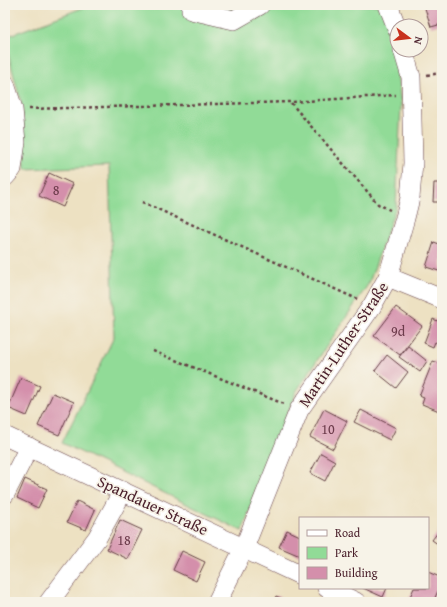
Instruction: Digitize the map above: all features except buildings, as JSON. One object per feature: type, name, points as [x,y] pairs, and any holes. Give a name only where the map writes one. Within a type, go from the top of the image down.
[{"type":"street","points":[[191,10],[234,20],[260,5]]},
{"type":"street","points":[[388,5],[393,18]]},
{"type":"street","name":"Martin-Luther-Straße","points":[[216,602],[244,548],[299,410],[372,306],[388,277],[410,198],[413,163],[411,77],[405,58]]},
{"type":"street","points":[[5,84],[13,109],[16,142],[12,169],[5,177]]},
{"type":"street","points":[[388,277],[442,299]]},
{"type":"street","name":"Spandauer Straße","points":[[5,436],[299,575]]},
{"type":"street","points":[[5,494],[29,448]]},
{"type":"street","points":[[49,602],[97,538],[123,491]]},
{"type":"street","points":[[329,589],[356,602]]},
{"type":"path","points":[[13,109],[291,102],[412,94]]},
{"type":"path","points":[[291,102],[378,204],[405,218]]},
{"type":"path","points":[[142,202],[372,306]]},
{"type":"path","points":[[153,351],[299,410]]},
{"type":"green space","points":[[90,5],[381,5],[389,25],[389,58],[395,58],[401,105],[396,207],[369,283],[296,392],[242,531],[62,443],[114,337],[109,166],[25,169],[22,107],[5,37]]}]
